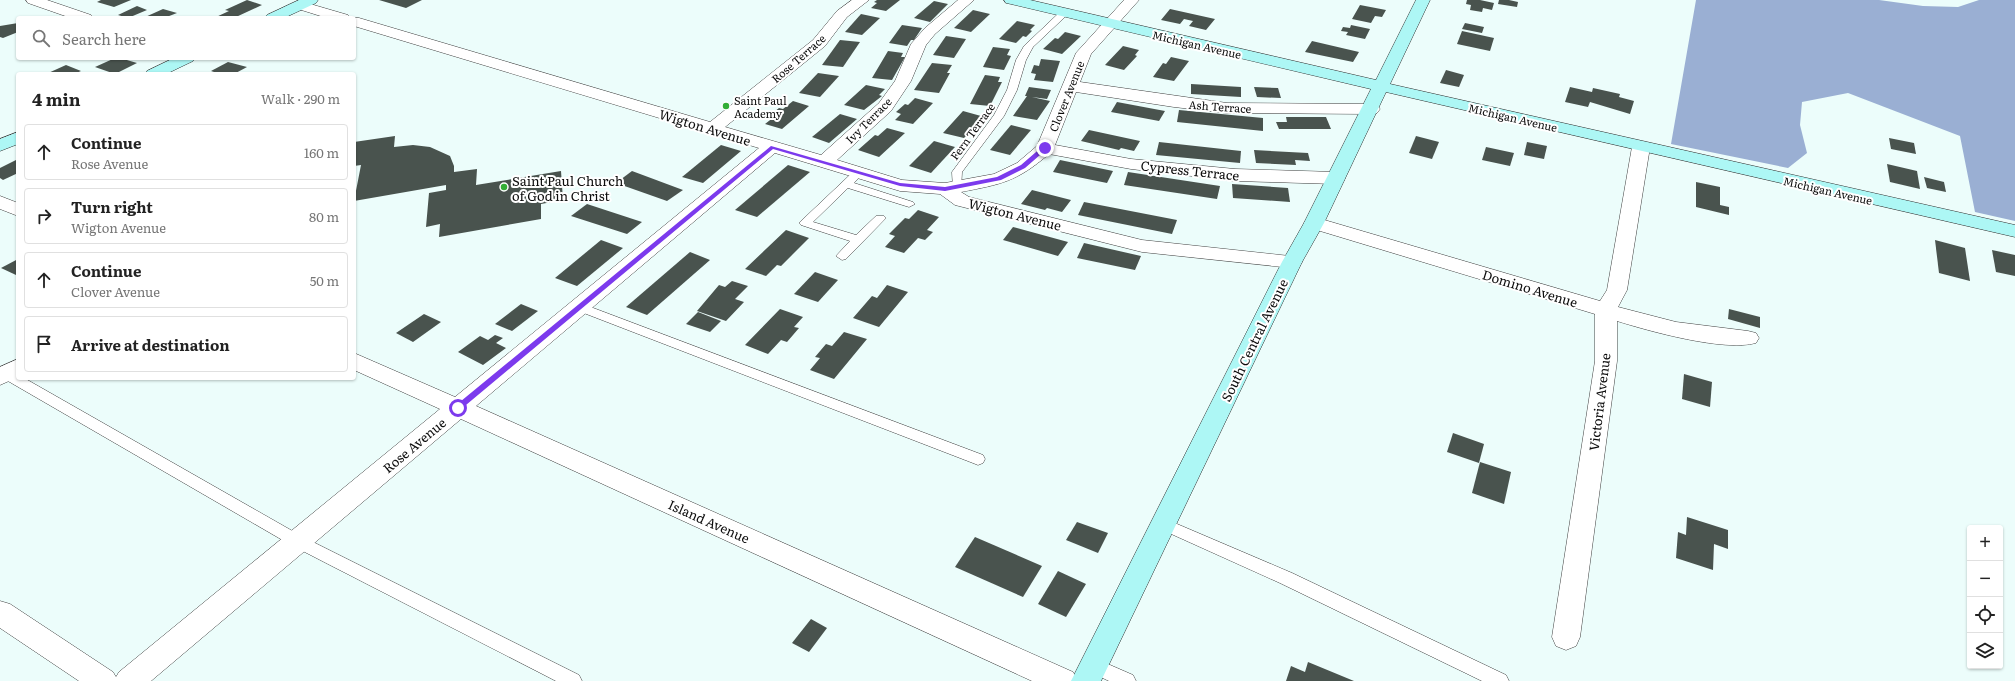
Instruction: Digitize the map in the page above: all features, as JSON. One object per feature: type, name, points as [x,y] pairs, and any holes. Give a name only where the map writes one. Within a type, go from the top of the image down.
[{"type":"main road","name":"Michigan Avenue","points":[[1011,0],[1641,148],[2015,232]]},
{"type":"main road","name":"South Central Avenue","points":[[1090,674],[1292,262],[1314,223],[1382,87],[1423,0]]},
{"type":"main road","points":[[276,16],[305,2]]},
{"type":"main road","points":[[157,72],[183,60]]},
{"type":"main road","points":[[0,146],[16,138]]},
{"type":"street","points":[[33,0],[80,16]]},
{"type":"street","name":"Rose Terrace","points":[[712,129],[819,43],[842,14],[862,0]]},
{"type":"street","name":"Ivy Terrace","points":[[823,163],[885,107],[903,81],[919,44],[930,30],[967,0]]},
{"type":"street","name":"Clover Avenue","points":[[951,188],[999,179],[1023,167],[1045,148],[1084,53],[1112,24],[1132,0]]},
{"type":"street","points":[[305,2],[338,16]]},
{"type":"street","name":"Wigton Avenue","points":[[356,22],[900,185],[951,188],[962,201],[1142,246],[1292,262]]},
{"type":"street","name":"Ash Terrace","points":[[1070,86],[1174,102],[1227,108],[1371,109]]},
{"type":"street","name":"Rose Avenue","points":[[129,681],[772,147]]},
{"type":"street","name":"Cypress Terrace","points":[[1045,148],[1131,164],[1235,175],[1336,178]]},
{"type":"street","name":"Victoria Avenue","points":[[1566,637],[1606,361],[1606,310],[1617,290],[1641,148]]},
{"type":"street","points":[[0,202],[16,209]]},
{"type":"street","name":"Domino Avenue","points":[[1314,223],[1606,310],[1642,323],[1720,337],[1748,338]]},
{"type":"street","name":"Island Avenue","points":[[356,362],[1063,681]]},
{"type":"street","points":[[0,613],[102,681]]},
{"type":"lane","name":"Fern Terrace","points":[[951,188],[957,172],[999,116],[1012,90],[1021,60],[1029,46],[1064,13]]},
{"type":"lane","points":[[858,173],[805,223],[858,240]]},
{"type":"lane","points":[[846,184],[908,204]]},
{"type":"lane","points":[[842,256],[880,218]]},
{"type":"lane","points":[[580,307],[978,459]]},
{"type":"lane","points":[[20,380],[297,541],[573,681]]},
{"type":"lane","points":[[1163,524],[1286,578],[1500,681]]},
{"type":"lane","points":[[1090,674],[1127,681]]},
{"type":"shaded area","points":[[1696,0],[1879,0],[1923,6],[1958,7],[1979,0],[2015,0],[2015,221],[1975,212],[1960,136],[1848,93],[1802,102],[1800,125],[1807,153],[1788,168],[1671,144]]},
{"type":"building","points":[[101,0],[131,0],[114,7],[97,2]]},
{"type":"building","points":[[247,0],[262,5],[238,16],[218,16],[229,11],[225,10]]},
{"type":"building","points":[[379,0],[422,0],[406,8]]},
{"type":"building","points":[[877,0],[900,0],[886,11],[871,8],[877,3],[874,2]]},
{"type":"building","points":[[1467,0],[1480,0],[1494,3],[1492,10],[1483,8],[1482,12],[1470,10],[1471,5],[1466,4]]},
{"type":"building","points":[[1499,0],[1518,2],[1517,7],[1498,4]]},
{"type":"building","points":[[934,1],[948,4],[930,22],[914,18]]},
{"type":"building","points":[[1360,5],[1386,10],[1382,17],[1375,16],[1371,23],[1352,19]]},
{"type":"building","points":[[137,6],[147,10],[133,16],[118,15]]},
{"type":"building","points":[[163,9],[177,13],[169,16],[147,16]]},
{"type":"building","points":[[1170,9],[1215,19],[1206,30],[1189,26],[1193,21],[1184,19],[1180,24],[1161,20]]},
{"type":"building","points":[[973,10],[990,14],[971,32],[954,28]]},
{"type":"building","points":[[861,14],[880,18],[862,35],[845,32]]},
{"type":"building","points":[[1017,21],[1035,25],[1026,37],[1023,36],[1016,43],[999,39]]},
{"type":"building","points":[[16,23],[16,33],[3,38],[0,37],[0,26]]},
{"type":"building","points":[[1465,23],[1484,27],[1482,33],[1462,29]]},
{"type":"building","points":[[902,25],[922,28],[914,40],[911,40],[907,46],[889,43]]},
{"type":"building","points":[[1351,25],[1370,29],[1365,39],[1346,35],[1348,32],[1341,31],[1343,27],[1350,28]]},
{"type":"building","points":[[1462,31],[1494,38],[1490,51],[1457,44]]},
{"type":"building","points":[[1065,32],[1081,36],[1062,54],[1043,49],[1055,38],[1058,39]]},
{"type":"building","points":[[946,36],[966,39],[954,58],[933,55]]},
{"type":"building","points":[[840,40],[860,42],[843,67],[822,65]]},
{"type":"building","points":[[1312,41],[1359,52],[1353,62],[1305,52]]},
{"type":"building","points":[[1123,46],[1139,50],[1135,55],[1137,56],[1124,70],[1105,65]]},
{"type":"building","points":[[993,47],[1010,49],[1007,55],[1011,56],[1004,70],[983,67]]},
{"type":"building","points":[[888,51],[903,53],[901,57],[905,57],[892,80],[872,78]]},
{"type":"building","points":[[1171,57],[1189,61],[1174,81],[1153,77],[1163,63],[1166,64]]},
{"type":"building","points":[[1041,59],[1060,61],[1053,82],[1034,80],[1036,74],[1031,73],[1034,65],[1039,66]]},
{"type":"building","points":[[111,60],[127,60],[137,63],[119,72],[109,72],[95,67]]},
{"type":"building","points":[[228,62],[247,67],[238,72],[211,71]]},
{"type":"building","points":[[932,63],[952,65],[947,73],[950,73],[939,93],[914,90]]},
{"type":"building","points":[[66,65],[81,71],[79,72],[50,72]]},
{"type":"building","points":[[1446,70],[1464,75],[1459,87],[1440,83]]},
{"type":"building","points":[[818,73],[839,76],[820,97],[799,93]]},
{"type":"building","points":[[985,75],[1000,77],[998,82],[1002,82],[990,106],[970,104]]},
{"type":"building","points":[[1191,84],[1241,87],[1241,97],[1191,94]]},
{"type":"building","points":[[866,85],[885,89],[879,95],[882,96],[864,110],[844,105]]},
{"type":"building","points":[[1029,87],[1051,90],[1047,99],[1032,97],[1050,101],[1037,120],[1013,116],[1027,96],[1025,96]]},
{"type":"building","points":[[1254,87],[1278,88],[1281,98],[1257,97]]},
{"type":"building","points":[[1570,87],[1592,92],[1593,88],[1620,94],[1619,97],[1634,101],[1630,114],[1590,102],[1588,107],[1565,102]]},
{"type":"building","points":[[915,98],[933,103],[913,124],[895,120],[901,114],[896,112],[905,104],[908,105]]},
{"type":"building","points":[[793,101],[809,106],[782,129],[765,124],[774,117],[769,116],[779,108],[783,109]]},
{"type":"building","points":[[1117,102],[1165,111],[1159,121],[1111,112]]},
{"type":"building","points":[[1179,110],[1263,118],[1263,131],[1177,122]]},
{"type":"building","points":[[963,111],[981,116],[976,122],[979,123],[964,138],[943,133]]},
{"type":"building","points":[[840,114],[857,119],[829,143],[812,137]]},
{"type":"building","points":[[1286,117],[1326,117],[1331,129],[1279,129],[1276,122],[1287,122]]},
{"type":"building","points":[[1011,125],[1031,130],[1010,155],[990,150]]},
{"type":"building","points":[[887,128],[905,133],[879,157],[858,150],[875,135],[878,136]]},
{"type":"building","points":[[1089,130],[1140,141],[1134,151],[1121,148],[1119,150],[1081,141]]},
{"type":"building","name":"Saint Paul Church of God in Christ","points":[[395,136],[394,147],[413,145],[430,147],[450,156],[454,166],[454,172],[477,169],[476,185],[561,171],[563,200],[541,204],[541,219],[439,237],[440,224],[426,227],[429,193],[446,190],[446,185],[356,201],[356,191],[361,165],[356,166],[356,142]]},
{"type":"building","points":[[1416,136],[1439,142],[1432,159],[1409,153]]},
{"type":"building","points":[[1889,138],[1914,143],[1916,154],[1891,149]]},
{"type":"building","points":[[934,141],[955,147],[931,173],[909,166]]},
{"type":"building","points":[[1159,142],[1241,151],[1240,163],[1156,155]]},
{"type":"building","points":[[1527,142],[1547,146],[1544,159],[1524,155]]},
{"type":"building","points":[[721,145],[741,151],[703,183],[682,177]]},
{"type":"building","points":[[1486,147],[1514,153],[1510,166],[1482,160]]},
{"type":"building","points":[[1254,150],[1308,153],[1310,161],[1295,160],[1296,165],[1256,163]]},
{"type":"building","points":[[16,160],[16,174],[3,180],[0,178],[0,168]]},
{"type":"building","points":[[1060,160],[1113,171],[1107,183],[1053,172]]},
{"type":"building","points":[[1887,164],[1917,171],[1920,189],[1890,182]]},
{"type":"building","points":[[788,165],[810,172],[757,217],[735,210]]},
{"type":"building","points":[[632,171],[683,190],[667,201],[616,183]]},
{"type":"building","points":[[1128,172],[1220,186],[1217,199],[1124,185]]},
{"type":"building","points":[[1924,177],[1944,182],[1946,192],[1927,188]]},
{"type":"building","points":[[1696,182],[1720,187],[1720,205],[1729,207],[1729,215],[1696,207]]},
{"type":"building","points":[[1232,184],[1288,188],[1290,202],[1233,198]]},
{"type":"building","points":[[1032,190],[1071,200],[1062,212],[1047,208],[1045,210],[1021,204]]},
{"type":"building","points":[[1084,202],[1177,220],[1172,234],[1078,215]]},
{"type":"building","points":[[587,204],[642,222],[627,234],[571,216]]},
{"type":"building","points":[[918,210],[939,217],[927,230],[933,232],[925,240],[918,238],[904,253],[885,247],[895,236],[889,234],[905,218],[909,219]]},
{"type":"building","points":[[1013,227],[1068,242],[1058,256],[1003,240]]},
{"type":"building","points":[[786,230],[809,238],[781,266],[777,265],[766,276],[745,269]]},
{"type":"building","points":[[601,240],[623,248],[577,286],[555,278]]},
{"type":"building","points":[[1935,240],[1965,248],[1970,281],[1939,273]]},
{"type":"building","points":[[1084,243],[1141,256],[1135,270],[1077,258]]},
{"type":"building","points":[[1992,250],[2015,255],[2015,276],[1996,272]]},
{"type":"building","points":[[690,252],[710,260],[647,315],[626,307]]},
{"type":"building","points":[[16,260],[16,275],[1,268]]},
{"type":"building","points":[[815,272],[838,280],[818,302],[794,294]]},
{"type":"building","points":[[732,281],[748,286],[735,299],[744,302],[726,321],[697,311],[719,285],[725,287]]},
{"type":"building","points":[[887,285],[908,292],[879,327],[853,318],[872,296],[877,298]]},
{"type":"building","points":[[521,304],[538,311],[512,331],[495,324]]},
{"type":"building","points":[[780,309],[803,317],[794,327],[799,328],[787,342],[781,340],[768,354],[745,345]]},
{"type":"building","points":[[1729,309],[1760,317],[1760,328],[1728,319]]},
{"type":"building","points":[[698,312],[721,321],[710,332],[686,324]]},
{"type":"building","points":[[424,314],[441,322],[413,342],[396,333]]},
{"type":"building","points":[[844,332],[867,339],[834,379],[810,370],[820,358],[815,357],[826,344],[832,346]]},
{"type":"building","points":[[495,335],[503,338],[496,343],[506,348],[483,365],[458,352],[480,336],[488,340]]},
{"type":"building","points":[[1684,374],[1712,382],[1710,407],[1682,399]]},
{"type":"building","points":[[1453,433],[1484,444],[1479,463],[1447,452]]},
{"type":"building","points":[[1480,462],[1511,472],[1504,504],[1472,493]]},
{"type":"building","points":[[1687,517],[1728,530],[1728,549],[1714,544],[1713,570],[1676,558],[1678,532],[1686,535]]},
{"type":"building","points":[[1077,522],[1108,533],[1098,553],[1066,540]]},
{"type":"building","points":[[975,537],[1042,566],[1023,597],[955,567]]},
{"type":"building","points":[[1058,571],[1086,584],[1066,617],[1038,604]]},
{"type":"building","points":[[811,619],[827,628],[809,652],[792,643]]},
{"type":"building","points":[[1308,662],[1354,681],[1286,681],[1291,666],[1305,672]]},
{"type":"place","name":"Saint Paul Academy","points":[[726,106]]},
{"type":"place","name":"Saint Paul Church of God in Christ","points":[[504,187]]},
{"type":"route","points":[[458,408],[772,147],[900,185],[945,189],[999,179],[1023,167],[1045,148]]}]
